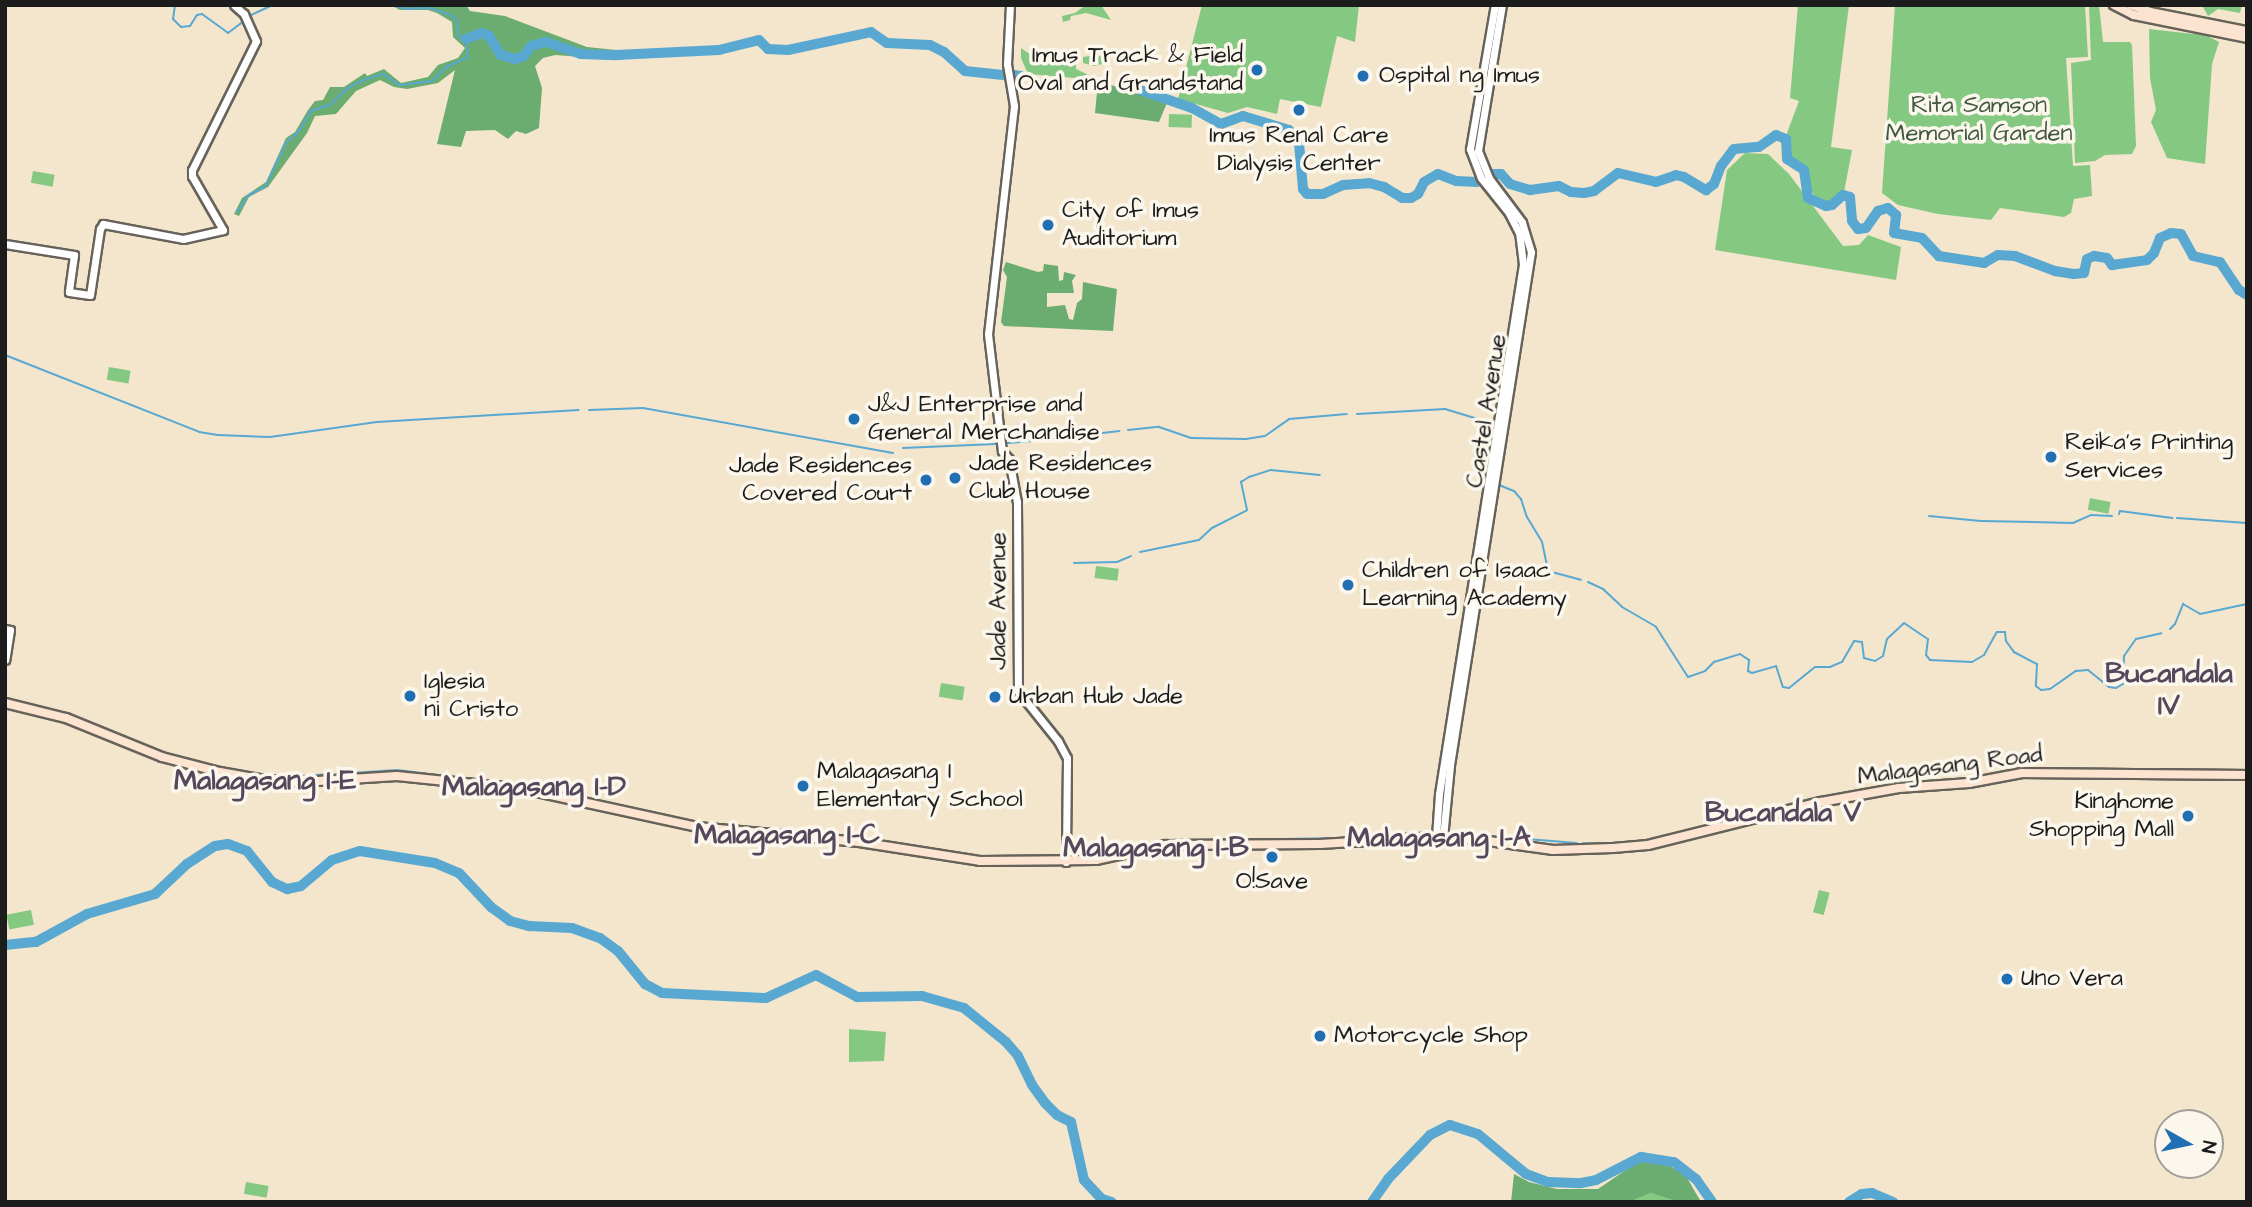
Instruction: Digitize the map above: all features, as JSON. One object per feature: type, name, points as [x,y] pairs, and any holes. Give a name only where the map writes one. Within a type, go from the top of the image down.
[{"type":"main road","points":[[2114,5],[2134,15],[2247,38]]},
{"type":"main road","points":[[2131,5],[2150,12],[2247,31]]},
{"type":"main road","name":"Malagasang Road","points":[[5,703],[66,718],[162,757],[220,772],[266,780],[302,782],[407,776],[523,789],[710,828],[859,842],[980,861],[1066,862],[1131,855],[1165,845],[1320,844],[1439,837],[1553,850],[1613,848],[1648,845],[1821,802],[1880,791],[1982,781],[2022,774],[2247,775]]},
{"type":"street","points":[[5,244],[74,255],[69,292],[90,295],[103,224],[183,239],[223,230],[192,176],[192,170],[256,41],[246,20],[234,5]]},
{"type":"street","name":"Jade Avenue","points":[[1010,5],[1007,60],[1014,106],[988,327],[1002,452],[1009,459],[1017,502],[1018,691],[1062,746],[1068,758],[1066,862]]},
{"type":"street","name":"Castel Avenue","points":[[1439,837],[1440,794],[1523,264],[1519,233],[1509,213],[1480,178],[1470,149],[1495,5]]},
{"type":"street","name":"Castel Avenue","points":[[1439,837],[1531,252],[1522,222],[1489,178],[1478,150],[1502,5]]},
{"type":"street","points":[[5,629],[10,630],[5,660]]},
{"type":"green space","points":[[390,5],[466,5],[470,11],[505,16],[587,47],[626,51],[625,57],[622,60],[555,55],[543,58],[535,66],[542,88],[539,128],[526,134],[516,131],[508,139],[495,130],[466,131],[461,147],[437,144],[455,70],[438,83],[407,89],[394,87],[380,80],[356,91],[336,114],[315,116],[307,133],[268,187],[249,197],[239,216],[234,214],[242,198],[266,182],[286,138],[295,132],[315,101],[323,100],[330,87],[344,87],[365,73],[367,76],[384,69],[401,83],[428,77],[438,65],[458,58],[465,48],[453,37],[452,22],[437,13],[428,10],[400,10]]},
{"type":"green space","points":[[1086,5],[1101,5],[1111,20],[1086,13],[1071,16],[1070,20],[1063,22],[1062,16],[1075,13]]},
{"type":"green space","name":"Imus Track & Field Oval and Grandstand","points":[[1202,5],[1359,5],[1355,42],[1337,36],[1321,107],[1280,99],[1277,114],[1247,107],[1228,113],[1178,99]]},
{"type":"green space","points":[[1798,5],[1849,5],[1831,147],[1852,150],[1844,192],[1833,202],[1826,204],[1816,199],[1808,185],[1808,170],[1790,161],[1791,139],[1787,133],[1799,101],[1790,98]]},
{"type":"green space","name":"Rita Samson Memorial Garden","points":[[1895,5],[2085,5],[2088,57],[2066,58],[2073,166],[2090,165],[2092,196],[2074,199],[2071,213],[2064,217],[2000,208],[1991,220],[1938,214],[1898,205],[1882,193]]},
{"type":"green space","points":[[2089,5],[2099,5],[2103,42],[2130,42],[2132,45],[2136,146],[2132,154],[2105,155],[2095,161],[2075,163],[2071,63],[2091,60]]},
{"type":"green space","points":[[2202,5],[2242,5],[2240,13],[2218,9],[2208,16]]},
{"type":"green space","points":[[2149,29],[2193,34],[2198,31],[2219,42],[2212,64],[2205,164],[2167,158],[2151,122],[2156,110],[2150,78]]},
{"type":"green space","points":[[1021,48],[1034,57],[1049,60],[1064,59],[1076,52],[1076,69],[1091,76],[1074,78],[1028,74],[1021,58]]},
{"type":"green space","points":[[1097,55],[1108,59],[1107,63],[1094,66],[1083,63],[1083,57]]},
{"type":"green space","points":[[1098,82],[1143,93],[1146,89],[1169,98],[1159,122],[1095,113]]},
{"type":"green space","points":[[1169,114],[1192,115],[1192,128],[1169,127]]},
{"type":"green space","points":[[1745,153],[1768,154],[1789,174],[1843,246],[1859,245],[1868,235],[1901,247],[1896,280],[1715,250],[1727,170]]},
{"type":"green space","points":[[33,171],[55,175],[53,187],[31,183]]},
{"type":"green space","points":[[1006,262],[1038,272],[1043,271],[1044,264],[1058,266],[1059,281],[1063,280],[1064,272],[1076,275],[1072,281],[1074,293],[1047,293],[1047,307],[1065,305],[1069,319],[1073,320],[1077,303],[1082,299],[1083,282],[1117,289],[1113,331],[1004,326],[1001,322],[1007,277],[1003,270]]},
{"type":"green space","points":[[109,367],[131,371],[128,384],[107,380]]},
{"type":"green space","points":[[2090,498],[2111,502],[2108,514],[2088,510]]},
{"type":"green space","points":[[1096,566],[1119,569],[1117,581],[1095,578]]},
{"type":"green space","points":[[941,683],[965,687],[963,701],[939,697]]},
{"type":"green space","points":[[1819,890],[1830,893],[1824,915],[1813,912]]},
{"type":"green space","points":[[31,910],[34,925],[9,929],[6,915]]},
{"type":"green space","points":[[849,1029],[886,1032],[884,1061],[849,1062]]},
{"type":"green space","points":[[1639,1161],[1670,1166],[1686,1176],[1701,1202],[1678,1202],[1651,1193],[1629,1202],[1511,1202],[1514,1174],[1529,1182],[1557,1189],[1598,1189]]},
{"type":"green space","points":[[246,1182],[269,1186],[267,1198],[244,1194]]},
{"type":"green space","points":[[1651,1193],[1678,1202],[1629,1202]]},
{"type":"waterway","points":[[175,5],[173,19],[181,27],[190,26],[197,15],[202,14],[228,33],[245,20]]},
{"type":"waterway","points":[[249,16],[273,5]]},
{"type":"waterway","points":[[237,212],[249,195],[265,187],[286,143],[299,131],[311,111],[330,105],[346,89],[361,81],[383,74],[400,85],[432,81],[446,67],[468,57],[466,39],[459,37],[456,19],[430,8],[406,9],[392,5]]},
{"type":"waterway","points":[[466,39],[482,33],[489,36],[501,55],[515,59],[524,56],[531,46],[546,42],[581,54],[719,50],[759,40],[768,49],[788,50],[871,32],[887,43],[930,45],[944,52],[965,71],[1003,75]]},
{"type":"waterway","points":[[1014,75],[1021,76]]},
{"type":"waterway","points":[[1123,84],[1192,108],[1221,124],[1243,116],[1289,130],[1299,143],[1303,189],[1307,194],[1323,194],[1343,185],[1369,183],[1384,187],[1402,198],[1411,198],[1418,194],[1424,182],[1438,174],[1456,181],[1477,182]]},
{"type":"waterway","points":[[1492,174],[1501,174],[1510,184],[1530,190],[1559,186],[1571,192],[1584,193],[1594,191],[1618,173],[1656,182],[1676,175],[1706,190],[1714,184],[1721,166],[1734,149],[1759,147],[1776,135],[1786,139],[1787,159],[1804,170],[1808,198],[1826,206],[1832,205],[1843,195],[1850,197],[1852,221],[1858,229],[1866,228],[1878,211],[1888,208],[1896,215],[1894,233],[1922,238],[1939,256],[1984,263],[1998,255],[2015,256],[2055,271],[2074,274],[2084,273],[2087,259],[2094,256],[2107,258],[2112,265],[2147,260],[2154,253],[2160,238],[2171,233],[2181,234],[2193,256],[2220,262],[2239,290],[2247,295]]},
{"type":"waterway","points":[[5,355],[199,432],[218,435],[270,437],[377,422],[579,410]]},
{"type":"waterway","points":[[589,410],[643,408],[893,453]]},
{"type":"waterway","points":[[1357,414],[1445,409],[1480,420],[1481,434],[1474,452],[1478,473],[1483,478]]},
{"type":"waterway","points":[[1128,430],[1159,427],[1191,438],[1246,439],[1265,436],[1289,419],[1347,414]]},
{"type":"waterway","points":[[1043,440],[1119,431]]},
{"type":"waterway","points":[[1007,443],[1034,441]]},
{"type":"waterway","points":[[903,448],[996,444]]},
{"type":"waterway","points":[[1140,552],[1199,540],[1212,528],[1247,510],[1241,482],[1249,477],[1271,470],[1320,475]]},
{"type":"waterway","points":[[1499,485],[1514,491],[1521,499],[1527,517],[1542,542],[1548,571],[1581,580]]},
{"type":"waterway","points":[[2119,514],[2120,511],[2173,518]]},
{"type":"waterway","points":[[1929,516],[1981,521],[2073,523],[2091,515],[2112,516]]},
{"type":"waterway","points":[[2177,518],[2247,523]]},
{"type":"waterway","points":[[1074,563],[1117,562],[1131,556]]},
{"type":"waterway","points":[[1588,582],[1603,589],[1622,607],[1656,627],[1688,677],[1705,671],[1714,662],[1740,654],[1749,660],[1748,671],[1752,673],[1776,666],[1783,687],[1789,688],[1815,667],[1830,667],[1842,662],[1854,641],[1862,642],[1864,658],[1875,661],[1883,656],[1887,639],[1904,623],[1928,639],[1926,655],[1930,660],[1972,662],[1984,655],[1997,632],[2005,632],[2006,641],[2014,652],[2037,664],[2036,686],[2041,690],[2050,689],[2076,671],[2088,670],[2109,687],[2116,688],[2123,684],[2124,656],[2136,639],[2161,633]]},
{"type":"waterway","points":[[2170,629],[2175,624],[2183,604],[2200,614],[2247,604]]},
{"type":"waterway","points":[[5,699],[28,705]]},
{"type":"waterway","points":[[337,774],[397,770],[503,783]]},
{"type":"waterway","points":[[286,777],[332,774]]},
{"type":"waterway","points":[[529,786],[657,814]]},
{"type":"waterway","points":[[725,826],[743,827]]},
{"type":"waterway","points":[[1463,834],[1577,843]]},
{"type":"waterway","points":[[1143,846],[1155,841],[1354,838]]},
{"type":"waterway","points":[[1583,843],[1593,844]]},
{"type":"waterway","points":[[5,945],[36,942],[87,914],[155,894],[187,864],[215,846],[228,844],[247,851],[272,882],[287,889],[301,886],[332,860],[360,851],[435,863],[459,873],[491,907],[510,921],[529,926],[572,928],[600,938],[618,951],[645,984],[662,993],[766,998],[816,975],[857,997],[922,996],[964,1008],[1006,1042],[1018,1056],[1032,1085],[1045,1103],[1057,1115],[1071,1122],[1084,1180],[1102,1199],[1112,1202]]},
{"type":"waterway","points":[[1071,855],[1110,853]]},
{"type":"waterway","points":[[1372,1202],[1388,1179],[1430,1135],[1450,1125],[1478,1134],[1526,1174],[1548,1182],[1581,1183],[1596,1180],[1641,1157],[1674,1162],[1696,1179],[1712,1202]]},
{"type":"waterway","points":[[1849,1202],[1862,1194],[1872,1193],[1893,1202]]},
{"type":"place","name":"Imus Track & Field Oval and Grandstand","points":[[1257,70]]},
{"type":"place","name":"Ospital ng Imus","points":[[1363,76]]},
{"type":"place","name":"Imus Renal Care Dialysis Center","points":[[1299,110]]},
{"type":"place","name":"City of Imus Auditorium","points":[[1048,225]]},
{"type":"place","name":"J&J Enterprise and General Merchandise","points":[[854,419]]},
{"type":"place","name":"Reika's Printing Services","points":[[2051,457]]},
{"type":"place","name":"Jade Residences Club House","points":[[955,478]]},
{"type":"place","name":"Jade Residences Covered Court","points":[[926,480]]},
{"type":"place","name":"Children of Isaac Learning Academy","points":[[1348,585]]},
{"type":"place","name":"Iglesia ni Cristo","points":[[410,696]]},
{"type":"place","name":"Urban Hub Jade","points":[[995,697]]},
{"type":"place","name":"Malagasang I Elementary School","points":[[803,786]]},
{"type":"place","name":"Kinghome Shopping Mall","points":[[2188,816]]},
{"type":"place","name":"O!Save","points":[[1272,857]]},
{"type":"place","name":"Uno Vera","points":[[2007,979]]},
{"type":"place","name":"Motorcycle Shop","points":[[1320,1036]]},
{"type":"district","name":"Bucandala IV","points":[[2169,690]]},
{"type":"district","name":"Malagasang I-E","points":[[265,781]]},
{"type":"district","name":"Malagasang I-D","points":[[534,787]]},
{"type":"district","name":"Bucandala V","points":[[1783,813]]},
{"type":"district","name":"Malagasang I-C","points":[[787,835]]},
{"type":"district","name":"Malagasang I-A","points":[[1439,838]]},
{"type":"district","name":"Malagasang I-B","points":[[1156,848]]}]
